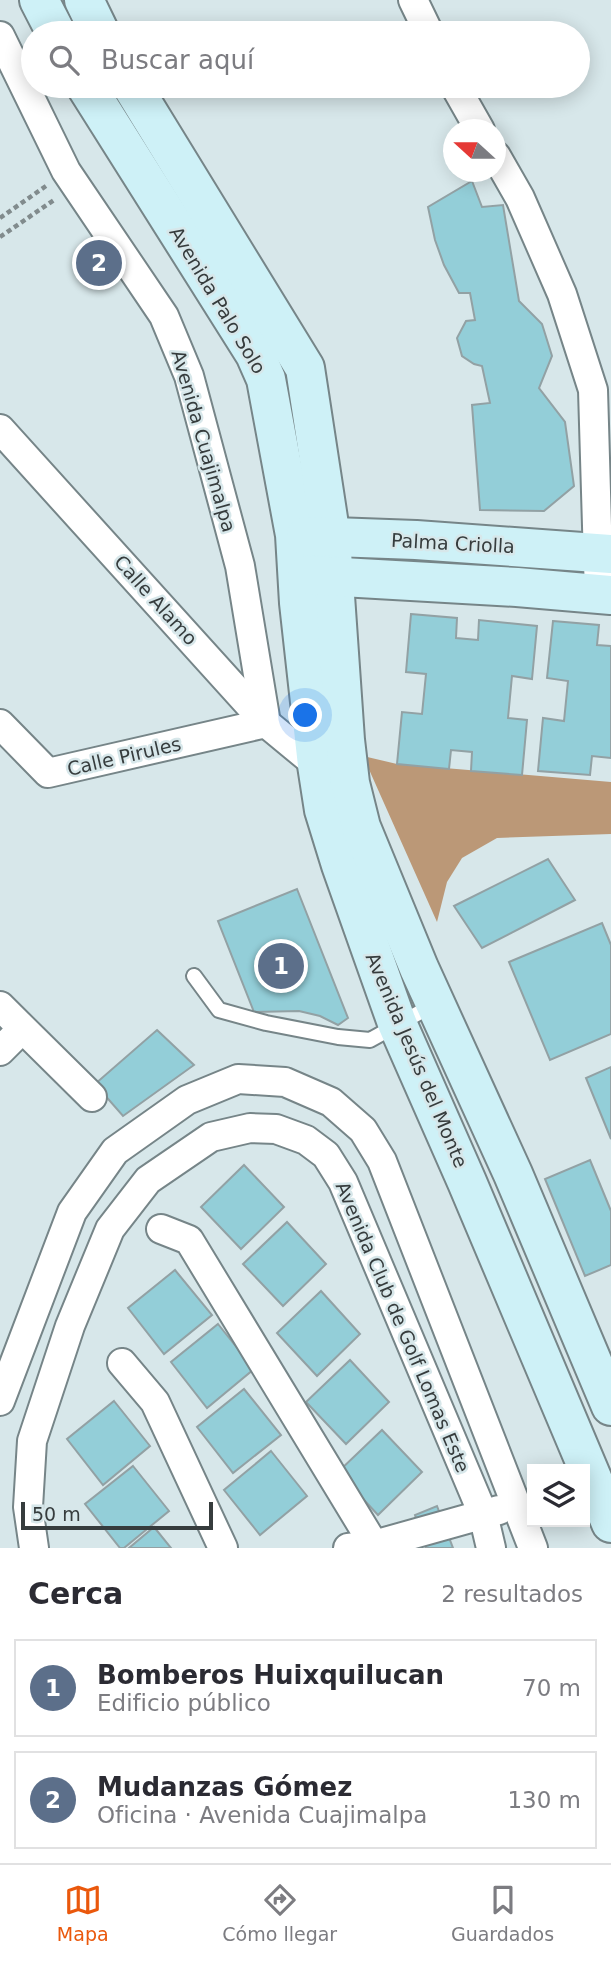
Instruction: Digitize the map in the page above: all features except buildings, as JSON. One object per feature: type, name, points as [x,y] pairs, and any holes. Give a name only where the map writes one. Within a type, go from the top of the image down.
[{"type":"main road","points":[[39,0],[50,21]]},
{"type":"main road","points":[[84,0],[94,21]]},
{"type":"main road","name":"Avenida Palo Solo","points":[[93,98],[256,354],[313,536]]},
{"type":"main road","name":"Avenida Palo Solo","points":[[140,98],[305,368],[313,536]]},
{"type":"main road","points":[[125,149],[158,127]]},
{"type":"main road","name":"Palma Criolla","points":[[313,536],[605,554]]},
{"type":"main road","name":"Avenida Jesús del Monte","points":[[313,536],[317,765],[324,810],[397,1023],[611,1523]]},
{"type":"main road","points":[[379,540],[380,579]]},
{"type":"main road","name":"Palma Criolla","points":[[315,575],[605,595]]},
{"type":"main road","name":"Avenida Jesús del Monte","points":[[315,575],[352,794],[361,827],[419,968],[513,1174],[611,1406]]},
{"type":"street","points":[[413,0],[423,21]]},
{"type":"street","name":"Avenida Cuajimalpa","points":[[0,36],[21,78]]},
{"type":"street","name":"Avenida Cuajimalpa","points":[[31,98],[71,178],[164,316],[189,376],[240,566],[266,723]]},
{"type":"street","points":[[463,98],[474,119]]},
{"type":"street","points":[[506,174],[520,198],[562,294],[593,390],[605,554],[605,595]]},
{"type":"street","name":"Calle Alamo","points":[[2,428],[266,723],[317,765]]},
{"type":"street","name":"Calle Pirules","points":[[0,724],[48,773],[266,723]]},
{"type":"street","points":[[0,1006],[92,1097]]},
{"type":"street","points":[[0,1051],[22,1029]]},
{"type":"street","name":"Avenida Club de Golf Lomas Este","points":[[0,1401],[72,1212],[115,1151],[187,1100],[238,1079],[285,1082],[331,1102],[363,1130],[382,1161],[533,1548]]},
{"type":"street","name":"Avenida Club de Golf Lomas Este","points":[[34,1548],[27,1507],[32,1441],[70,1326],[110,1229],[148,1180],[211,1137],[250,1128],[276,1129],[306,1140],[326,1155],[343,1182],[483,1514],[491,1548]]},
{"type":"street","points":[[161,1229],[190,1240],[361,1547],[518,1505]]},
{"type":"street","points":[[122,1363],[155,1402],[223,1548]]},
{"type":"lane","points":[[194,976],[219,1010],[266,1023],[338,1037],[370,1040],[436,1003]]},
{"type":"path","points":[[0,218],[71,178]]},
{"type":"path","points":[[0,237],[71,178]]},
{"type":"shaded area","points":[[363,756],[397,764],[611,782],[611,834],[497,838],[462,858],[447,882],[437,922]]},
{"type":"place","name":"Mudanzas Gómez","points":[[99,263]]},
{"type":"place","name":"Bomberos Huixquilucan","points":[[281,966]]}]
